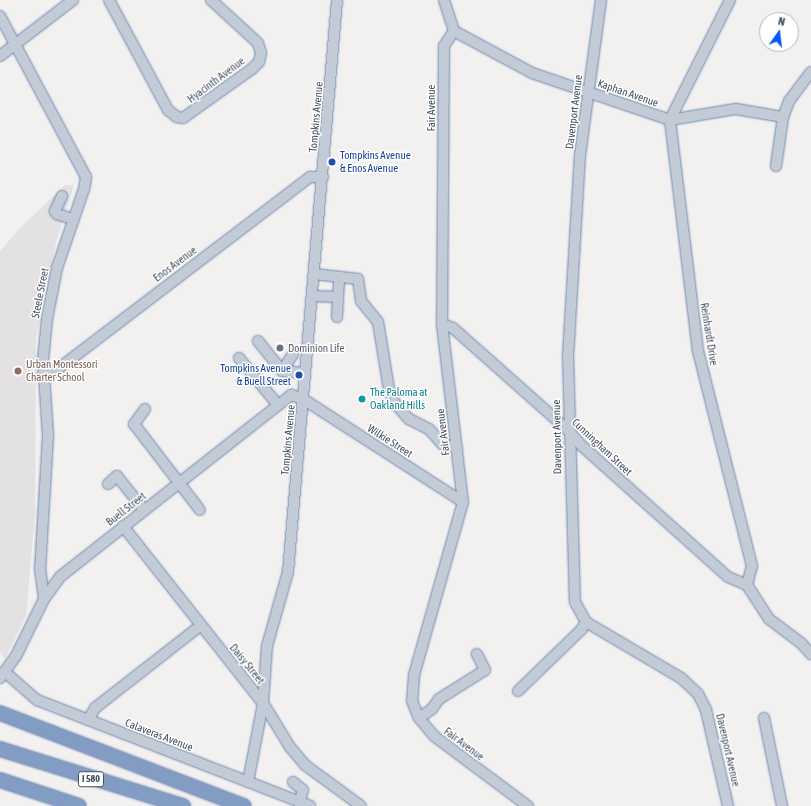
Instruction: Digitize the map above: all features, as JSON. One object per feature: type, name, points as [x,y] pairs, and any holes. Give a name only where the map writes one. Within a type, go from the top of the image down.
[{"type":"highway","points":[[0,713],[244,806]]},
{"type":"highway","name":"I 580","points":[[0,749],[183,806]]},
{"type":"highway","points":[[0,780],[80,806]]},
{"type":"street","points":[[0,56],[73,0]]},
{"type":"street","name":"Hyacinth Avenue","points":[[109,0],[168,110],[177,117],[189,116],[253,68],[260,57],[258,43],[211,0]]},
{"type":"street","name":"Tompkins Avenue","points":[[248,782],[263,703],[267,646],[288,572],[337,0]]},
{"type":"street","points":[[444,0],[454,31]]},
{"type":"street","name":"Davenport Avenue","points":[[601,0],[580,156],[568,355],[568,430],[573,590],[578,611],[586,622],[602,634],[681,678],[698,694],[706,710],[728,806]]},
{"type":"street","points":[[670,120],[730,0]]},
{"type":"street","name":"Steele Street","points":[[0,16],[86,177],[84,189],[72,219],[52,292],[43,374],[48,436],[40,569],[44,599]]},
{"type":"street","name":"Kaphan Avenue","points":[[454,31],[532,73],[670,120],[736,109],[783,117]]},
{"type":"street","name":"Fair Avenue","points":[[454,31],[444,46],[442,324],[463,502],[414,676],[412,701],[419,718],[434,736],[528,806]]},
{"type":"street","points":[[776,166],[783,117],[789,101],[811,72]]},
{"type":"street","name":"Reinhardt Drive","points":[[670,120],[698,351],[752,566],[747,585]]},
{"type":"street","name":"Enos Avenue","points":[[43,374],[54,372],[310,176],[323,176]]},
{"type":"street","points":[[62,196],[55,211],[57,214],[72,219]]},
{"type":"street","points":[[314,274],[358,279],[361,301],[378,322],[389,389],[394,402],[409,419],[429,429],[442,444],[457,449]]},
{"type":"street","points":[[337,317],[339,284]]},
{"type":"street","points":[[312,296],[338,297]]},
{"type":"street","name":"Cunningham Street","points":[[442,324],[453,328],[568,430],[582,446],[728,577],[747,585]]},
{"type":"street","points":[[258,341],[282,371],[305,372]]},
{"type":"street","points":[[282,371],[293,354]]},
{"type":"street","points":[[239,358],[278,405]]},
{"type":"street","name":"Buell Street","points":[[3,676],[44,599],[62,576],[123,526],[291,395],[303,399]]},
{"type":"street","name":"Wilkie Street","points":[[303,399],[463,502]]},
{"type":"street","points":[[145,409],[134,424],[200,510]]},
{"type":"street","points":[[108,484],[118,476],[144,510]]},
{"type":"street","name":"Daisy Street","points":[[123,526],[172,582],[200,626],[263,703],[290,747],[304,765],[361,806]]},
{"type":"street","points":[[747,585],[769,619],[801,643],[811,654]]},
{"type":"street","points":[[518,691],[582,630],[586,622]]},
{"type":"street","points":[[88,720],[95,708],[200,626]]},
{"type":"street","points":[[419,718],[432,709],[439,699],[486,670],[477,654]]},
{"type":"street","name":"Calaveras Avenue","points":[[3,676],[37,700],[310,806]]},
{"type":"street","points":[[764,718],[782,806]]},
{"type":"street","points":[[293,782],[303,790],[299,802]]},
{"type":"shaded area","name":"Urban Montessori Charter School","points":[[65,185],[74,185],[56,242],[36,338],[35,513],[26,616],[5,659],[0,652],[0,251],[21,227]]},
{"type":"place","name":"Tompkins Avenue & Enos Avenue","points":[[332,162]]},
{"type":"place","name":"Dominion Life","points":[[280,348]]},
{"type":"place","name":"Urban Montessori Charter School","points":[[18,371]]},
{"type":"place","name":"Tompkins Avenue & Buell Street","points":[[299,375]]},
{"type":"place","name":"The Paloma at Oakland Hills","points":[[362,399]]}]
